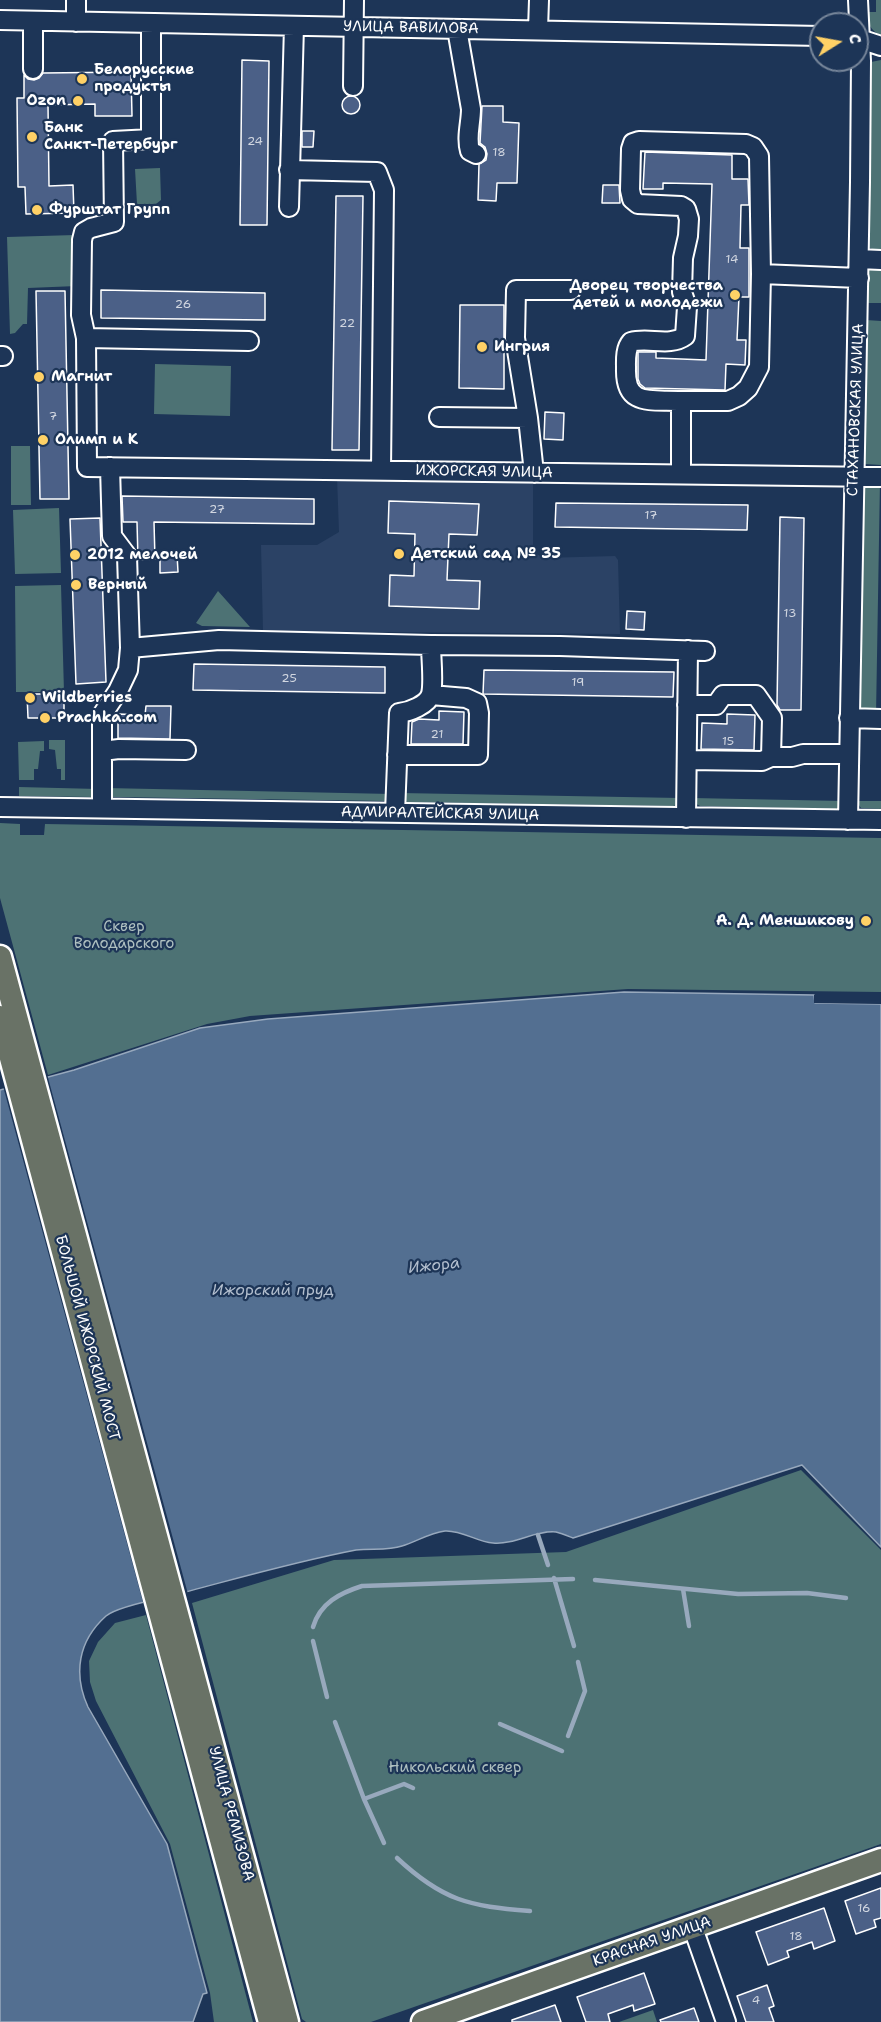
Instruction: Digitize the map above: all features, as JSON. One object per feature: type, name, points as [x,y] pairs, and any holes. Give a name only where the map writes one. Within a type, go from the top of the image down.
[{"type":"main road","points":[[0,957],[20,1063]]},
{"type":"main road","points":[[0,1017],[20,1063]]},
{"type":"main road","name":"БОЛЬШОЙ ИЖОРСКИЙ МОСТ","points":[[20,1063],[168,1609]]},
{"type":"main road","name":"УЛИЦА РЕМИЗОВА","points":[[168,1609],[270,2022]]},
{"type":"main road","name":"УЛИЦА РЕМИЗОВА","points":[[168,1609],[287,2022]]},
{"type":"main road","name":"КРАСНАЯ УЛИЦА","points":[[429,2021],[881,1860]]},
{"type":"street","points":[[76,0],[76,22]]},
{"type":"street","points":[[353,86],[354,0]]},
{"type":"street","points":[[538,30],[539,0]]},
{"type":"street","name":"УЛИЦА ВАВИЛОВА","points":[[0,20],[809,36]]},
{"type":"street","points":[[33,21],[33,69]]},
{"type":"street","points":[[151,23],[151,139],[113,141],[114,222],[91,228],[84,232],[82,240],[81,315],[86,338],[249,341]]},
{"type":"street","points":[[289,207],[294,26]]},
{"type":"street","points":[[457,29],[471,110],[468,143],[470,151],[476,154]]},
{"type":"street","name":"СТАХАНОВСКАЯ УЛИЦА","points":[[848,820],[860,259],[859,72]]},
{"type":"street","points":[[639,141],[746,144],[756,150],[759,156],[761,274],[759,367],[748,388],[739,396],[728,401],[681,400],[640,399],[633,396],[626,381],[627,350],[631,342],[681,339],[685,336],[687,326],[687,307],[682,285],[683,251],[687,236],[688,214],[681,206],[638,204],[632,199],[630,190],[631,149],[633,143],[639,141]]},
{"type":"street","points":[[290,170],[377,172],[384,190],[381,470]]},
{"type":"street","points":[[860,259],[881,260]]},
{"type":"street","points":[[761,274],[859,278]]},
{"type":"street","points":[[534,473],[515,338],[516,290],[571,290]]},
{"type":"street","name":"ИЖОРСКАЯ УЛИЦА","points":[[86,338],[87,466],[881,477]]},
{"type":"street","points":[[681,400],[681,474]]},
{"type":"street","points":[[439,417],[528,418]]},
{"type":"street","points":[[102,808],[102,715],[118,691],[128,670],[130,648],[127,556],[112,536],[110,467]]},
{"type":"street","points":[[130,648],[219,640],[560,646],[697,651],[687,705],[686,818]]},
{"type":"street","points":[[395,813],[399,713],[407,712],[426,702],[431,695],[431,645]]},
{"type":"street","points":[[398,755],[478,755],[479,713],[477,703],[466,698],[431,695]]},
{"type":"street","points":[[687,705],[716,705],[723,695],[756,695],[772,718],[771,756]]},
{"type":"street","points":[[849,718],[881,719]]},
{"type":"street","points":[[102,751],[186,750]]},
{"type":"street","points":[[687,760],[762,761],[771,756],[849,754]]},
{"type":"street","name":"АДМИРАЛТЕЙСКАЯ УЛИЦА","points":[[0,807],[881,820]]},
{"type":"street","points":[[693,1928],[726,2022]]},
{"type":"shaded area","name":"Детский сад № 35","points":[[337,477],[533,478],[533,552],[544,558],[615,556],[618,560],[620,634],[263,631],[261,545],[317,545],[339,532]]},
{"type":"green space","points":[[876,0],[881,0],[881,36],[869,23],[869,12],[876,12]]},
{"type":"green space","points":[[881,60],[881,253],[868,247],[871,62]]},
{"type":"green space","points":[[160,168],[161,200],[156,204],[137,204],[135,169]]},
{"type":"green space","points":[[75,235],[77,286],[28,288],[27,324],[23,324],[15,333],[10,334],[7,237]]},
{"type":"green space","points":[[881,265],[881,303],[867,303],[867,271]]},
{"type":"green space","points":[[866,320],[881,321],[881,465],[865,464],[864,458]]},
{"type":"green space","points":[[155,364],[231,366],[230,416],[154,414]]},
{"type":"green space","points":[[11,446],[30,446],[31,505],[11,505]]},
{"type":"green space","points":[[880,481],[876,715],[856,709],[860,488]]},
{"type":"green space","points":[[59,508],[61,573],[15,574],[13,510]]},
{"type":"green space","points":[[61,585],[64,692],[16,692],[15,586]]},
{"type":"green space","points":[[218,591],[250,627],[202,626],[196,623]]},
{"type":"green space","points":[[49,740],[65,740],[65,780],[61,780],[61,769],[57,769],[55,750],[49,749]]},
{"type":"green space","points":[[44,741],[44,751],[40,751],[38,769],[34,769],[34,780],[19,780],[18,742]]},
{"type":"green space","points":[[19,787],[98,789],[93,797],[19,796]]},
{"type":"green space","points":[[106,788],[392,794],[389,800],[385,801],[113,797]]},
{"type":"green space","points":[[400,793],[680,798],[677,805],[673,806],[407,802],[403,800]]},
{"type":"green space","points":[[692,798],[843,801],[841,807],[835,809],[700,806],[693,802]]},
{"type":"green space","points":[[856,801],[881,801],[881,809],[861,808]]},
{"type":"green space","name":"Сквер Володарского","points":[[0,823],[20,824],[20,835],[44,835],[45,824],[881,838],[881,992],[628,989],[250,1016],[207,1024],[48,1075],[0,898]]},
{"type":"green space","name":"Никольский сквер","points":[[801,1470],[881,1550],[881,1844],[371,2022],[306,2022],[302,2019],[192,1603],[334,1560],[566,1552]]},
{"type":"green space","points":[[146,1615],[253,2022],[214,2022],[210,1993],[170,1844],[96,1701],[90,1682],[89,1661],[98,1642],[115,1623]]},
{"type":"green space","points":[[653,2010],[657,2022],[619,2022]]},
{"type":"water","name":"Ижорский пруд","points":[[624,992],[814,995],[815,1003],[881,1004],[881,1547],[802,1465],[573,1538],[558,1532],[548,1532],[509,1542],[493,1543],[457,1532],[445,1531],[397,1548],[356,1550],[309,1560],[136,1604],[111,1613],[89,1636],[84,1647],[80,1670],[83,1695],[167,1844],[207,1993],[203,1994],[193,2022],[0,2022],[0,1090],[74,1070],[200,1028],[268,1019]]},
{"type":"pier","points":[[814,995],[817,995],[817,1000],[881,1001],[881,1004],[814,1003]]},
{"type":"pier","points":[[47,1074],[188,1594],[144,1606],[3,1086]]},
{"type":"building","points":[[242,60],[269,61],[267,225],[240,225]]},
{"type":"building","points":[[131,72],[132,116],[95,116],[95,104],[48,105],[49,186],[73,185],[74,213],[26,214],[25,187],[18,187],[17,98],[24,98],[24,75],[34,80],[43,73]]},
{"type":"building","points":[[351,96],[357,99],[360,105],[357,111],[351,114],[345,111],[342,105],[345,99]]},
{"type":"building","points":[[482,106],[503,106],[503,122],[519,123],[517,183],[497,183],[496,201],[478,200],[479,164],[486,160],[487,154],[485,147],[480,143]]},
{"type":"building","points":[[302,131],[314,131],[313,147],[302,147]]},
{"type":"building","points":[[645,152],[732,155],[732,179],[748,179],[749,205],[741,205],[740,248],[749,248],[749,297],[739,297],[737,340],[746,340],[745,365],[726,364],[725,390],[645,388],[638,379],[638,352],[656,352],[656,358],[706,360],[712,184],[663,183],[663,189],[643,189]]},
{"type":"building","points":[[603,185],[619,185],[620,203],[602,203]]},
{"type":"building","points":[[336,196],[363,196],[359,450],[332,450]]},
{"type":"building","points":[[101,290],[265,293],[265,320],[101,318]]},
{"type":"building","points":[[36,291],[65,291],[69,499],[40,499]]},
{"type":"building","name":"Ингрия","points":[[460,305],[504,305],[504,389],[459,388]]},
{"type":"building","points":[[545,412],[564,413],[563,440],[544,439]]},
{"type":"building","points":[[122,496],[314,499],[314,524],[154,522],[155,559],[138,560],[137,522],[123,522]]},
{"type":"building","points":[[389,501],[479,504],[477,535],[449,534],[447,580],[480,581],[479,609],[389,606],[390,575],[414,576],[415,534],[388,533]]},
{"type":"building","points":[[556,503],[748,505],[747,530],[555,527]]},
{"type":"building","points":[[780,517],[804,518],[801,710],[780,710],[777,705]]},
{"type":"building","points":[[100,518],[106,682],[76,684],[70,519]]},
{"type":"building","points":[[160,554],[177,554],[178,572],[160,573]]},
{"type":"building","points":[[627,611],[645,612],[644,630],[626,629]]},
{"type":"building","points":[[194,664],[385,667],[385,693],[193,690]]},
{"type":"building","points":[[484,670],[674,672],[673,697],[483,694]]},
{"type":"building","points":[[27,694],[64,694],[64,718],[28,718]]},
{"type":"building","points":[[146,706],[171,706],[170,739],[118,738],[118,714],[145,715]]},
{"type":"building","points":[[439,711],[464,712],[463,744],[411,744],[412,722],[419,719],[439,720]]},
{"type":"building","points":[[727,714],[755,715],[754,750],[701,749],[702,723],[727,724]]},
{"type":"building","points":[[881,1888],[881,1918],[874,1920],[876,1927],[856,1934],[845,1901]]},
{"type":"building","points":[[824,1908],[835,1941],[814,1949],[812,1942],[787,1951],[789,1957],[768,1965],[756,1932]]},
{"type":"building","points":[[644,1973],[655,2004],[634,2011],[633,2005],[608,2014],[610,2022],[586,2022],[577,1997]]},
{"type":"building","points":[[767,1985],[774,2006],[769,2008],[774,2022],[746,2022],[737,1996]]},
{"type":"building","points":[[555,2005],[561,2022],[512,2022],[512,2020]]},
{"type":"building","points":[[694,2008],[699,2022],[661,2022],[660,2020]]},
{"type":"waterway","points":[[538,1535],[548,1565]]},
{"type":"waterway","points":[[554,1578],[574,1646]]},
{"type":"waterway","points":[[313,1627],[326,1605],[346,1592],[362,1586],[573,1579]]},
{"type":"waterway","points":[[595,1580],[738,1594],[807,1593],[846,1598]]},
{"type":"waterway","points":[[683,1589],[689,1626]]},
{"type":"waterway","points":[[313,1641],[327,1697]]},
{"type":"waterway","points":[[568,1736],[585,1691],[578,1662]]},
{"type":"waterway","points":[[335,1722],[364,1799],[384,1843]]},
{"type":"waterway","points":[[500,1724],[562,1751]]},
{"type":"waterway","points":[[364,1799],[404,1784],[413,1788]]},
{"type":"waterway","points":[[397,1858],[429,1884],[458,1899],[490,1907],[530,1911]]},
{"type":"place","name":"Белорусские продукты","points":[[82,79]]},
{"type":"place","name":"Ozon","points":[[78,101]]},
{"type":"place","name":"Банк Санкт-Петербург","points":[[32,137]]},
{"type":"place","name":"Фурштат Групп","points":[[37,210]]},
{"type":"place","name":"Дворец творчества детей и молодежи","points":[[735,295]]},
{"type":"place","name":"Ингрия","points":[[482,347]]},
{"type":"place","name":"Магнит","points":[[39,377]]},
{"type":"place","name":"Олимп и К","points":[[43,440]]},
{"type":"place","name":"Детский сад № 35","points":[[399,554]]},
{"type":"place","name":"2012 мелочей","points":[[75,555]]},
{"type":"place","name":"Верный","points":[[76,585]]},
{"type":"place","name":"Wildberries","points":[[30,698]]},
{"type":"place","name":"Prachka.com","points":[[45,718]]},
{"type":"place","name":"А. Д. Меншикову","points":[[866,921]]},
{"type":"water label","name":"Ижора","points":[[434,1266]]}]
